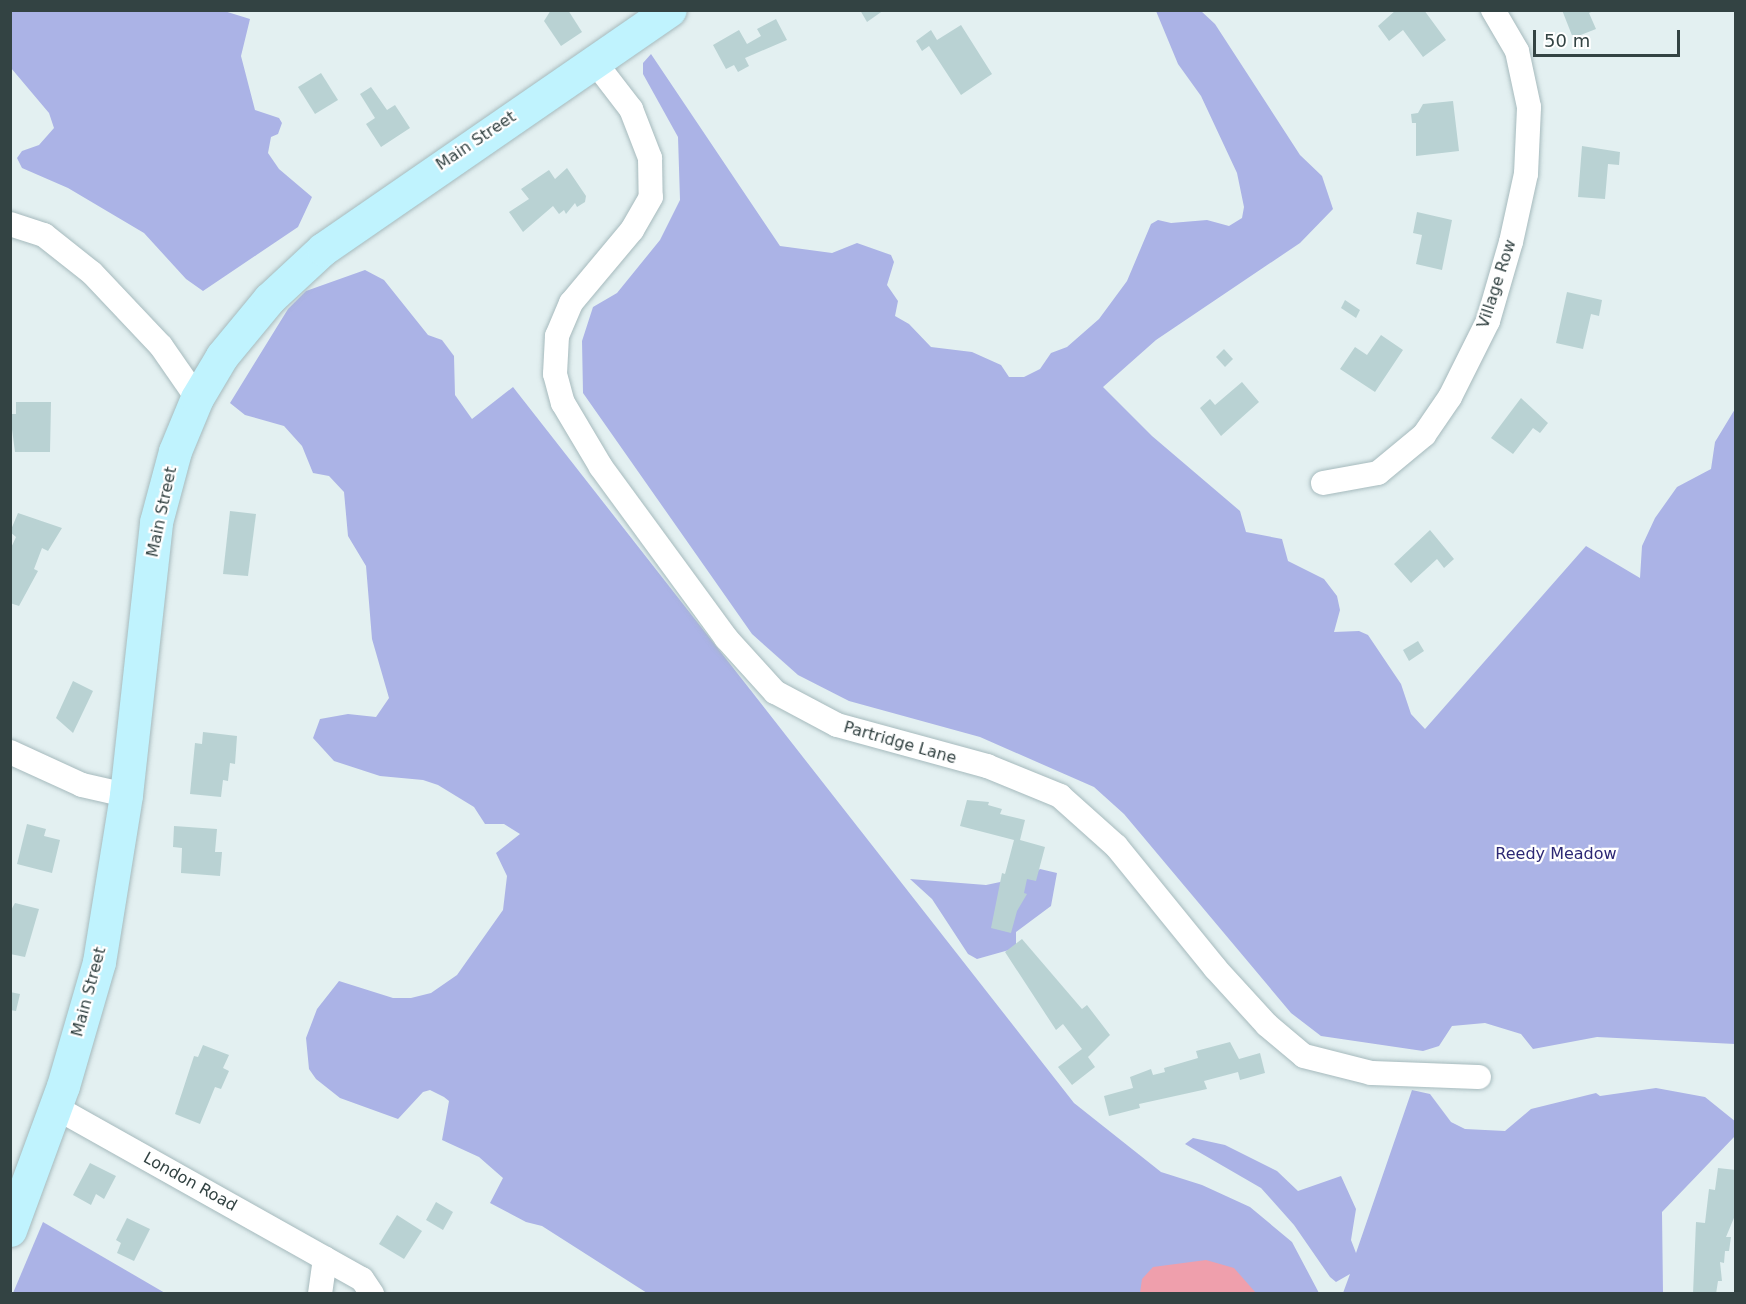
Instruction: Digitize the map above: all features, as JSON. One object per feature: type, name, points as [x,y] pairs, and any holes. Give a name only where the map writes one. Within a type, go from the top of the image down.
[{"type":"street","name":"Main Street","points":[[10,1230],[17,1195],[55,1107],[99,962],[126,795],[156,522],[175,451],[197,399],[222,356],[269,299],[323,249],[669,10]]},
{"type":"street","name":"Village Row","points":[[1323,483],[1378,473],[1424,435],[1450,397],[1488,321],[1511,242],[1526,174],[1529,107],[1517,51],[1492,10]]},
{"type":"street","name":"Partridge Lane","points":[[594,62],[631,109],[650,158],[651,197],[633,230],[571,303],[557,336],[555,374],[563,403],[601,467],[726,638],[775,692],[837,725],[987,766],[1060,796],[1116,846],[1215,968],[1267,1025],[1304,1056],[1371,1073],[1479,1077]]},
{"type":"street","points":[[10,224],[44,235],[92,273],[161,346],[197,399]]},
{"type":"street","points":[[10,752],[82,785],[126,795]]},
{"type":"street","name":"London Road","points":[[55,1107],[363,1279],[372,1293]]},
{"type":"street","points":[[320,1293],[325,1258]]},
{"type":"green space","points":[[221,10],[250,19],[241,56],[255,110],[279,118],[282,123],[278,134],[271,137],[268,153],[279,169],[312,197],[298,227],[203,291],[186,279],[144,233],[68,188],[22,168],[17,158],[22,151],[39,145],[54,128],[49,113],[11,68],[11,11]]},
{"type":"green space","name":"Reedy Meadow","points":[[1156,11],[1201,11],[1215,24],[1300,155],[1322,176],[1333,209],[1300,243],[1156,340],[1103,387],[1152,436],[1240,511],[1246,532],[1282,539],[1288,561],[1324,579],[1337,596],[1340,610],[1334,632],[1359,631],[1368,635],[1401,684],[1411,714],[1425,729],[1586,546],[1640,578],[1642,546],[1655,518],[1677,487],[1711,469],[1715,442],[1735,409],[1735,1044],[1597,1037],[1533,1049],[1521,1034],[1485,1023],[1452,1026],[1439,1046],[1423,1051],[1321,1036],[1291,1013],[1124,814],[1094,787],[980,737],[849,701],[798,675],[752,634],[583,393],[582,341],[593,307],[617,293],[660,240],[680,200],[678,137],[643,74],[643,63],[651,54],[780,246],[832,253],[857,243],[891,255],[894,262],[887,285],[898,301],[895,316],[909,324],[931,347],[972,352],[1001,365],[1009,377],[1024,377],[1040,369],[1051,353],[1067,347],[1099,319],[1127,281],[1151,224],[1158,220],[1171,223],[1207,220],[1229,226],[1242,218],[1244,207],[1237,173],[1201,96],[1178,64]]},
{"type":"green space","points":[[365,270],[384,280],[428,335],[442,340],[454,356],[455,395],[472,419],[513,387],[1074,1103],[1161,1172],[1202,1185],[1250,1207],[1292,1242],[1319,1293],[647,1293],[542,1226],[526,1222],[490,1203],[503,1178],[479,1157],[442,1140],[449,1101],[444,1097],[430,1090],[423,1092],[398,1119],[340,1098],[316,1079],[309,1069],[306,1038],[317,1009],[339,981],[393,998],[411,998],[431,993],[457,975],[503,910],[507,876],[496,853],[520,834],[504,824],[485,824],[474,807],[438,785],[423,780],[380,776],[334,761],[313,738],[320,719],[348,714],[376,717],[389,698],[372,639],[366,566],[348,536],[344,492],[329,476],[313,473],[302,446],[284,426],[245,415],[230,403],[288,309],[306,291]]},
{"type":"green space","points":[[1040,869],[1057,873],[1051,906],[1016,932],[1016,948],[977,959],[968,954],[932,899],[910,879],[986,885],[1033,875]]},
{"type":"green space","points":[[1656,1088],[1705,1097],[1736,1122],[1735,1136],[1662,1212],[1663,1293],[1343,1293],[1350,1274],[1336,1282],[1330,1277],[1294,1225],[1261,1188],[1185,1144],[1193,1138],[1225,1145],[1277,1171],[1298,1191],[1341,1176],[1356,1209],[1351,1240],[1356,1253],[1412,1090],[1430,1094],[1451,1122],[1465,1129],[1505,1131],[1531,1109],[1596,1093],[1600,1096]]},
{"type":"green space","points":[[43,1222],[165,1293],[13,1293]]},
{"type":"shaded area","points":[[1206,1260],[1234,1268],[1256,1293],[1140,1293],[1142,1279],[1153,1267]]},
{"type":"building","points":[[551,10],[568,10],[582,32],[561,46],[544,21]]},
{"type":"building","points":[[860,10],[884,10],[867,22]]},
{"type":"building","points":[[1396,10],[1424,10],[1446,40],[1423,57],[1403,30],[1389,41],[1378,26]]},
{"type":"building","points":[[1562,10],[1595,10],[1589,13],[1596,29],[1573,38]]},
{"type":"building","points":[[776,19],[787,40],[745,58],[749,66],[738,72],[734,65],[726,69],[713,45],[739,30],[747,44],[761,36],[757,29]]},
{"type":"building","points":[[961,25],[992,74],[961,95],[929,46],[922,51],[916,41],[931,30],[937,40]]},
{"type":"building","points":[[321,73],[338,100],[315,114],[298,87]]},
{"type":"building","points":[[371,87],[387,110],[395,105],[410,128],[381,147],[366,124],[375,118],[360,94]]},
{"type":"building","points":[[1453,101],[1459,151],[1416,156],[1416,123],[1412,123],[1411,114],[1418,113],[1423,104]]},
{"type":"building","points":[[1582,146],[1620,152],[1619,165],[1608,164],[1605,199],[1578,197]]},
{"type":"building","points":[[567,168],[586,196],[585,202],[577,207],[575,203],[566,214],[564,210],[559,214],[553,206],[523,232],[509,212],[529,199],[521,189],[549,170],[555,179]]},
{"type":"building","points":[[1417,212],[1452,220],[1442,270],[1416,264],[1422,235],[1413,233]]},
{"type":"building","points":[[1567,292],[1602,300],[1599,316],[1591,314],[1583,349],[1556,343]]},
{"type":"building","points":[[1345,300],[1360,310],[1356,318],[1341,308]]},
{"type":"building","points":[[1381,335],[1403,350],[1375,392],[1340,369],[1355,347],[1367,355]]},
{"type":"building","points":[[1224,349],[1233,359],[1225,367],[1216,357]]},
{"type":"building","points":[[1242,382],[1259,402],[1221,436],[1200,408],[1210,399],[1215,405]]},
{"type":"building","points":[[1521,398],[1548,423],[1540,433],[1533,428],[1513,454],[1491,438]]},
{"type":"building","points":[[16,402],[51,402],[50,452],[15,452],[10,414],[16,414]]},
{"type":"building","points":[[230,511],[256,514],[248,576],[223,574]]},
{"type":"building","points":[[18,513],[62,528],[48,551],[42,548],[34,569],[38,571],[19,606],[10,603],[10,550],[16,537],[10,532]]},
{"type":"building","points":[[1430,530],[1454,559],[1444,568],[1437,559],[1411,583],[1394,564]]},
{"type":"building","points":[[1418,641],[1424,651],[1409,661],[1403,650]]},
{"type":"building","points":[[73,681],[93,691],[73,733],[56,718]]},
{"type":"building","points":[[203,732],[237,736],[235,764],[230,763],[228,781],[223,780],[221,797],[190,794],[195,743],[202,744]]},
{"type":"building","points":[[967,800],[989,802],[988,805],[1002,809],[1000,814],[1025,820],[1020,840],[1045,847],[1036,881],[1027,879],[1024,893],[1027,894],[1017,911],[1011,933],[991,928],[1002,873],[1005,874],[1014,840],[960,826]]},
{"type":"building","points":[[27,824],[46,829],[44,836],[60,840],[52,873],[17,864]]},
{"type":"building","points":[[174,826],[217,829],[215,852],[222,852],[220,876],[181,873],[182,848],[173,847]]},
{"type":"building","points":[[15,903],[39,909],[25,957],[10,954],[10,912]]},
{"type":"building","points":[[1022,939],[1082,1009],[1087,1005],[1110,1035],[1088,1057],[1095,1067],[1072,1085],[1058,1067],[1082,1049],[1063,1024],[1056,1030],[1005,952]]},
{"type":"building","points":[[10,992],[20,994],[16,1011],[10,1010]]},
{"type":"building","points":[[1230,1042],[1239,1059],[1260,1053],[1265,1073],[1240,1080],[1238,1072],[1204,1081],[1207,1089],[1139,1104],[1140,1108],[1109,1116],[1104,1096],[1133,1088],[1130,1077],[1151,1069],[1153,1075],[1165,1072],[1164,1068],[1198,1058],[1196,1051]]},
{"type":"building","points":[[203,1045],[229,1055],[223,1068],[229,1071],[221,1089],[215,1087],[200,1124],[175,1114],[194,1056],[198,1057]]},
{"type":"building","points":[[90,1163],[116,1176],[104,1199],[96,1194],[91,1205],[73,1195]]},
{"type":"building","points":[[1718,1168],[1736,1170],[1736,1213],[1726,1237],[1731,1237],[1729,1251],[1725,1251],[1724,1263],[1720,1262],[1722,1281],[1718,1281],[1716,1294],[1693,1294],[1696,1222],[1705,1223],[1709,1189],[1715,1190]]},
{"type":"building","points":[[436,1202],[453,1212],[443,1230],[426,1220]]},
{"type":"building","points":[[397,1215],[422,1231],[404,1259],[379,1244]]},
{"type":"building","points":[[127,1218],[150,1229],[134,1261],[117,1253],[121,1243],[116,1240]]}]
